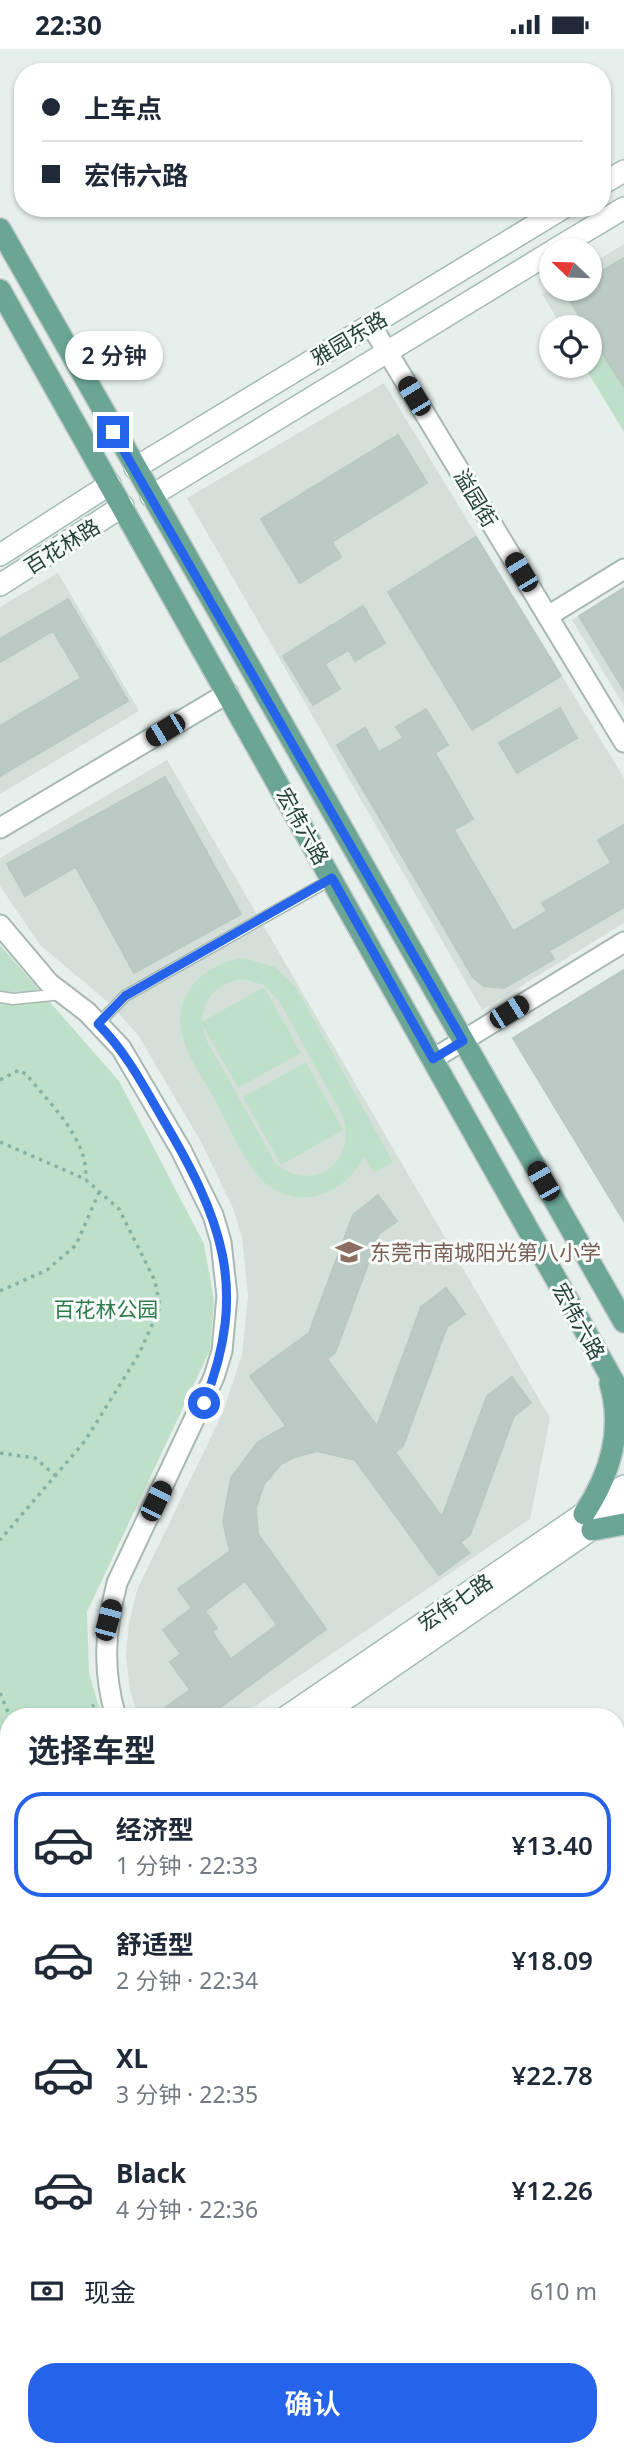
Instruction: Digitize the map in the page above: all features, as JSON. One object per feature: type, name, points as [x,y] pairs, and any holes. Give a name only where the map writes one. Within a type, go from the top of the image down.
[{"type":"main road","name":"宏伟六路","points":[[0,229],[624,1322]]},
{"type":"main road","name":"宏伟六路","points":[[0,290],[624,1400]]},
{"type":"main road","points":[[605,1368],[614,1398],[614,1439],[611,1459],[588,1522],[624,1524]]},
{"type":"street","name":"雅园东路","points":[[135,468],[548,217]]},
{"type":"street","name":"雅园东路","points":[[574,238],[609,217]]},
{"type":"street","name":"雅园东路","points":[[151,496],[539,260]]},
{"type":"street","name":"溢园街","points":[[371,325],[624,742]]},
{"type":"street","name":"百花林路","points":[[0,555],[110,484]]},
{"type":"street","name":"百花林路","points":[[0,585],[123,506]]},
{"type":"street","points":[[548,616],[624,569]]},
{"type":"street","points":[[0,828],[228,693]]},
{"type":"street","points":[[0,925],[48,983],[98,1024],[121,1048],[181,1150],[214,1215],[226,1269],[227,1296],[222,1351],[214,1377],[117,1583],[108,1620],[105,1657],[113,1708]]},
{"type":"street","points":[[433,1059],[624,942]]},
{"type":"street","name":"宏伟七路","points":[[331,1708],[588,1522],[624,1486]]},
{"type":"street","name":"宏伟七路","points":[[300,1708],[588,1522],[624,1507]]},
{"type":"lane","points":[[98,1024],[125,996],[332,878]]},
{"type":"lane","points":[[0,997],[13,999],[63,994]]},
{"type":"path","points":[[0,1080],[19,1070],[27,1075],[82,1149],[87,1164],[85,1179]]},
{"type":"path","points":[[0,1142],[85,1179],[119,1209],[155,1281],[160,1307],[149,1335],[85,1441],[0,1540]]},
{"type":"path","points":[[0,1291],[47,1270],[76,1245],[100,1190]]},
{"type":"path","points":[[0,1453],[34,1458],[56,1476]]},
{"type":"shaded area","points":[[624,244],[624,335],[602,349],[602,315],[555,315],[546,301],[602,301],[602,258]]},
{"type":"shaded area","points":[[384,383],[624,778],[624,923],[482,1010],[187,498]]},
{"type":"shaded area","points":[[58,573],[139,711],[0,794],[0,607]]},
{"type":"shaded area","points":[[624,588],[624,706],[572,620]]},
{"type":"shaded area","name":"东莞市南城阳光第八小学","points":[[167,760],[550,1418],[530,1519],[252,1708],[135,1708],[126,1656],[129,1623],[137,1590],[223,1412],[242,1355],[248,1296],[242,1237],[233,1208],[200,1140],[138,1035],[109,1003],[40,945],[0,886],[0,858]]},
{"type":"green space","points":[[624,335],[624,432],[591,378],[602,378],[602,349]]},
{"type":"green space","name":"百花林公园","points":[[0,945],[119,1081],[204,1244],[214,1301],[210,1350],[87,1612],[89,1673],[99,1708],[0,1708]]},
{"type":"green space","points":[[244,958],[275,967],[297,989],[393,1162],[374,1173],[364,1156],[356,1170],[332,1190],[303,1197],[273,1189],[260,1178],[242,1152],[190,1055],[180,1023],[181,1008],[194,984],[204,974],[229,961]],"holes":[[[243,979],[264,985],[279,1001],[342,1115],[346,1131],[344,1146],[339,1158],[330,1168],[319,1174],[305,1176],[291,1173],[276,1164],[207,1041],[202,1024],[238,1088],[301,1053],[264,987],[202,1022],[205,1005],[220,987]]]},
{"type":"green space","points":[[306,1062],[343,1130],[281,1165],[243,1097]]},
{"type":"building","points":[[624,258],[624,387],[602,353],[602,315],[579,315],[570,301],[602,301],[602,271]]},
{"type":"building","points":[[398,435],[427,483],[332,542],[341,557],[300,583],[261,519]]},
{"type":"building","points":[[476,537],[561,676],[472,730],[388,592]]},
{"type":"building","points":[[624,588],[624,690],[579,616]]},
{"type":"building","points":[[68,599],[128,701],[0,776],[0,726],[81,678],[53,631],[0,662],[0,639]]},
{"type":"building","points":[[363,606],[385,643],[355,661],[349,650],[325,664],[340,689],[313,705],[283,656]]},
{"type":"building","points":[[560,708],[577,738],[517,773],[499,743]]},
{"type":"building","points":[[426,709],[448,745],[435,753],[473,819],[454,830],[513,931],[547,911],[542,903],[611,863],[598,840],[624,825],[624,907],[549,951],[554,959],[504,988],[484,986],[473,977],[337,745],[365,728],[379,752],[403,738],[396,727]]},
{"type":"building","points":[[165,777],[241,914],[134,973],[76,867],[25,896],[7,864]]},
{"type":"building","points":[[624,970],[624,1221],[513,1038]]},
{"type":"building","points":[[378,1195],[397,1221],[379,1234],[335,1353],[327,1359],[377,1426],[421,1307],[446,1288],[465,1314],[447,1327],[403,1446],[395,1452],[442,1517],[487,1396],[512,1377],[531,1403],[514,1416],[470,1535],[460,1542],[469,1553],[439,1575],[355,1460],[317,1451],[281,1464],[264,1484],[256,1508],[258,1534],[326,1629],[219,1708],[165,1708],[190,1690],[170,1662],[181,1654],[163,1630],[192,1608],[178,1589],[230,1551],[223,1522],[231,1478],[258,1442],[286,1426],[250,1376],[309,1333],[353,1215]],"holes":[[[245,1581],[277,1625],[231,1659],[212,1632],[217,1628],[205,1611]]]},
{"type":"place","name":"东莞市南城阳光第八小学","points":[[349,1252]]},
{"type":"route","points":[[113,432],[463,1041],[433,1059],[332,878],[125,996],[98,1024],[121,1048],[181,1150],[214,1215],[226,1269],[226,1324],[222,1351],[204,1403]]}]
